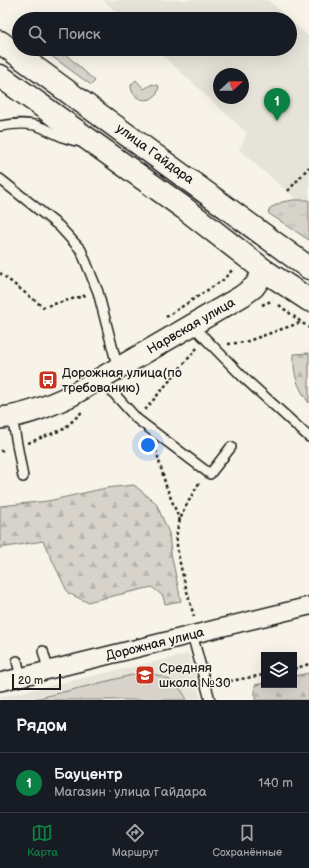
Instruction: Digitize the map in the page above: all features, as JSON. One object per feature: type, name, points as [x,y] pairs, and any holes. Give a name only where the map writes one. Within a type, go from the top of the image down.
[{"type":"main road","name":"улица Гайдара","points":[[0,42],[12,51]]},
{"type":"main road","name":"улица Гайдара","points":[[19,56],[309,268]]},
{"type":"main road","name":"улица Гайдара","points":[[0,76],[184,208],[265,271],[309,300]]},
{"type":"street","name":"Нарвская улица","points":[[6,418],[52,404],[72,395],[97,379],[118,369],[242,296],[254,287],[265,271]]},
{"type":"street","name":"Дорожная улица","points":[[0,682],[19,669],[48,669],[101,658],[195,633],[309,606]]},
{"type":"lane","points":[[0,126],[19,124],[37,126],[72,141],[95,143]]},
{"type":"lane","points":[[0,179],[59,226],[81,250],[98,292],[118,369]]},
{"type":"lane","points":[[192,325],[243,377],[309,437]]},
{"type":"lane","points":[[97,379],[109,388],[137,419],[152,432],[210,474],[231,447]]},
{"type":"lane","points":[[6,418],[17,447],[23,477]]},
{"type":"lane","points":[[195,633],[210,700]]},
{"type":"lane","points":[[43,650],[48,669]]},
{"type":"path","points":[[288,191],[309,167]]},
{"type":"path","points":[[164,318],[223,280],[233,268]]},
{"type":"path","points":[[0,273],[43,307],[98,292]]},
{"type":"path","points":[[266,296],[309,328]]},
{"type":"path","points":[[0,451],[17,447],[64,429],[86,408]]},
{"type":"path","points":[[152,432],[166,486],[180,521]]},
{"type":"path","points":[[195,633],[180,558],[177,533],[183,510],[206,471]]},
{"type":"path","points":[[297,667],[309,664]]},
{"type":"path","points":[[206,684],[261,675]]},
{"type":"shaded area","points":[[103,0],[268,0],[281,12],[116,12]]},
{"type":"shaded area","points":[[297,26],[309,37],[309,210],[239,150],[247,133],[216,104],[249,104],[249,68],[213,68],[213,102],[164,56],[297,56]]},
{"type":"shaded area","name":"Средняя школа №30","points":[[189,654],[201,700],[0,700],[0,697]]},
{"type":"green space","points":[[52,56],[68,56],[95,81],[91,85]]},
{"type":"green space","points":[[136,80],[144,89],[152,84],[159,86],[157,94],[151,99],[147,100],[140,99],[134,95],[131,85]]},
{"type":"green space","points":[[309,200],[309,240],[268,213],[270,208],[282,202]]},
{"type":"green space","points":[[309,353],[309,403],[301,391],[295,374],[294,354]]},
{"type":"green space","points":[[134,485],[156,503],[169,533],[171,553],[181,601],[165,604],[163,596],[152,587],[87,602],[68,593],[43,541],[0,548],[0,506],[48,501],[106,488]]},
{"type":"green space","points":[[140,673],[155,674],[168,679],[179,687],[187,700],[31,700]]},
{"type":"green space","points":[[309,673],[309,700],[255,700],[255,685],[261,684],[261,688],[297,688],[297,675]]},
{"type":"place","name":"Бауцентр","points":[[277,121]]},
{"type":"place","name":"Дорожная улица(по требованию)","points":[[48,380]]},
{"type":"place","name":"Средняя школа №30","points":[[145,675]]}]
